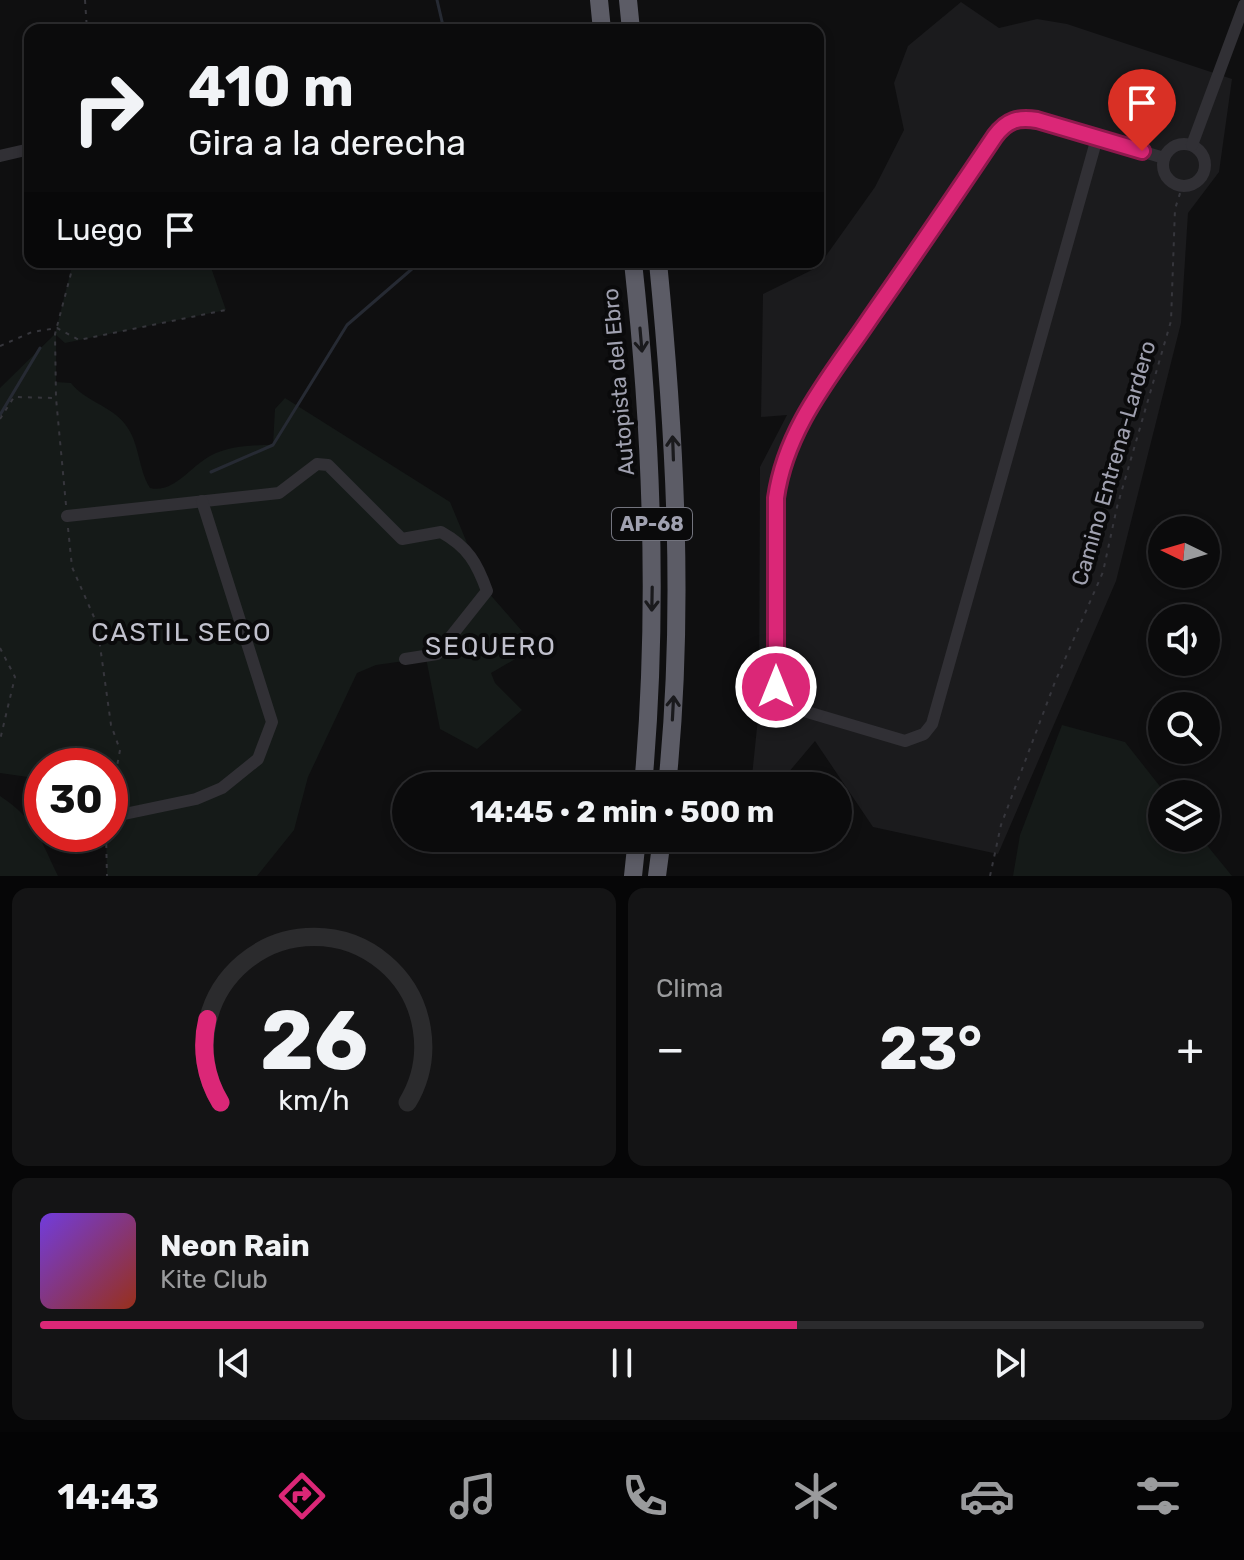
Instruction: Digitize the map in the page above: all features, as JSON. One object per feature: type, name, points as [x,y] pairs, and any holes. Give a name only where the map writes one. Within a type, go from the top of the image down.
[{"type":"highway","points":[[599,0],[601,24]]},
{"type":"highway","points":[[628,0],[630,24]]},
{"type":"highway","name":"Autopista del Ebro","points":[[634,268],[647,415],[652,545],[650,673],[644,772]]},
{"type":"highway","name":"AP-68","points":[[659,268],[673,436],[676,532],[675,666],[668,772]]},
{"type":"highway","points":[[633,876],[636,852]]},
{"type":"highway","points":[[657,876],[660,852]]},
{"type":"street","points":[[1192,145],[1244,5]]},
{"type":"street","points":[[1097,138],[932,724],[924,734],[905,741],[787,706],[780,701],[776,687],[776,498],[780,470],[798,424],[1001,128],[1024,118],[1097,138],[1164,158]]},
{"type":"street","points":[[1178,144],[1192,145],[1203,155],[1205,170],[1196,183],[1182,187],[1164,173],[1164,158],[1178,144]]},
{"type":"street","points":[[0,156],[24,150]]},
{"type":"street","points":[[67,516],[279,493],[317,464],[328,465],[402,539],[441,532],[458,541],[476,560],[487,591],[437,654],[405,659]]},
{"type":"street","points":[[128,813],[196,799],[222,788],[258,759],[267,742],[272,722],[271,708],[202,501]]},
{"type":"path","points":[[85,0],[87,24]]},
{"type":"path","name":"Camino Entrena-Lardero","points":[[990,876],[1001,825],[1055,682],[1103,572],[1117,507],[1171,321],[1175,209],[1182,187]]},
{"type":"path","points":[[72,268],[57,328],[56,398],[67,516],[72,567],[97,624],[111,725],[119,748]]},
{"type":"path","points":[[0,346],[32,332],[57,328],[79,340],[226,310]]},
{"type":"path","points":[[0,419],[14,397],[56,398]]},
{"type":"path","points":[[0,648],[15,677],[0,740]]},
{"type":"path","points":[[106,852],[107,876]]},
{"type":"shaded area","points":[[961,2],[999,28],[1037,19],[1067,24],[1232,79],[1219,172],[1188,213],[1181,323],[1116,581],[998,854],[873,827],[852,796],[852,772],[836,772],[815,741],[789,772],[752,772],[759,708],[760,467],[787,415],[761,417],[763,294],[816,268],[824,268],[824,259],[875,187],[904,130],[894,83],[908,46]]},
{"type":"shaded area","points":[[72,268],[211,268],[226,310],[65,343],[56,335],[56,382],[71,383],[125,424],[134,439],[150,488],[158,489],[174,483],[203,461],[225,450],[273,445],[275,409],[285,398],[450,502],[487,591],[536,647],[491,673],[495,683],[522,710],[477,749],[440,729],[426,658],[376,665],[357,673],[308,777],[294,830],[257,876],[107,876],[106,852],[128,852],[128,748],[24,748],[24,776],[0,773],[0,388],[55,334]]},
{"type":"shaded area","points":[[1062,725],[1125,742],[1155,780],[1148,780],[1148,852],[1212,852],[1232,876],[1013,876],[1020,835]]},
{"type":"shaded area","points":[[0,796],[24,816],[24,852],[46,852],[58,876],[0,876]]},
{"type":"waterway","points":[[437,0],[443,24]]},
{"type":"waterway","points":[[211,472],[273,445],[347,325],[413,268]]},
{"type":"waterway","points":[[0,415],[40,348]]},
{"type":"district","name":"CASTIL SECO","points":[[182,632]]},
{"type":"district","name":"SEQUERO","points":[[491,646]]},
{"type":"route","points":[[776,687],[776,498],[780,470],[798,424],[995,136],[1008,122],[1024,118],[1037,120],[1142,151]]}]
